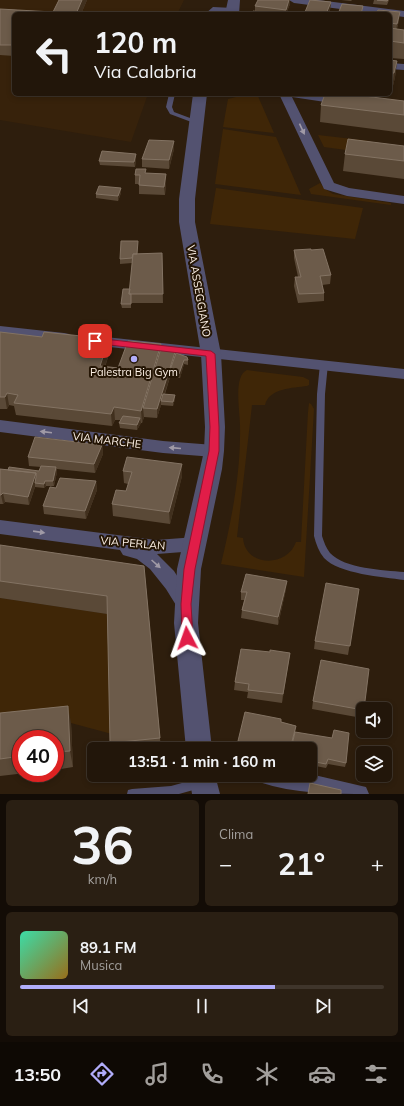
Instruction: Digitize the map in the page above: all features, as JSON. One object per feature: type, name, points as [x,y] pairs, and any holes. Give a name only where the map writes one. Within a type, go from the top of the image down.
[{"type":"street","points":[[294,0],[388,12]]},
{"type":"street","points":[[392,12],[404,14]]},
{"type":"street","points":[[392,66],[404,68]]},
{"type":"street","name":"VIA ASSEGGIANO","points":[[198,742],[186,623],[186,604],[189,569],[196,544],[214,451],[215,427],[211,354],[187,222],[187,200],[200,96]]},
{"type":"street","points":[[286,96],[329,186],[346,192],[404,200]]},
{"type":"street","points":[[310,96],[356,102]]},
{"type":"street","points":[[0,331],[211,354],[324,364],[404,374]]},
{"type":"street","name":"VIA MARCHE","points":[[0,426],[163,447],[214,451]]},
{"type":"street","name":"VIA PERLAN","points":[[0,527],[156,547],[196,544]]},
{"type":"street","name":"VIA PERLAN","points":[[94,540],[143,554],[158,566],[176,587],[186,604]]},
{"type":"street","points":[[301,782],[358,794]]},
{"type":"lane","points":[[210,12],[213,9],[233,8]]},
{"type":"lane","points":[[172,96],[169,107],[172,113],[196,122]]},
{"type":"lane","points":[[324,364],[321,394],[318,536],[321,545],[325,553],[332,560],[376,572],[404,576]]},
{"type":"lane","points":[[132,794],[176,790],[204,784]]},
{"type":"shaded area","points":[[0,0],[184,0],[178,12],[12,12],[12,96],[147,96],[131,142],[0,120]]},
{"type":"shaded area","points":[[240,96],[258,96],[274,133],[223,127],[228,99]]},
{"type":"shaded area","points":[[223,129],[276,137],[301,195],[215,184]]},
{"type":"shaded area","points":[[318,135],[370,141],[368,153],[324,147]]},
{"type":"shaded area","points":[[320,183],[325,189],[333,194],[391,203],[391,205],[311,194],[309,189]]},
{"type":"shaded area","points":[[216,188],[363,208],[355,239],[210,224]]},
{"type":"shaded area","points":[[247,370],[303,377],[309,380],[309,385],[307,386],[289,388],[276,392],[267,399],[265,405],[252,405],[237,537],[243,538],[245,548],[251,555],[258,559],[267,561],[276,560],[284,556],[291,550],[296,542],[301,542],[308,412],[309,403],[311,404],[314,409],[304,577],[221,564],[232,512],[239,460],[239,386],[240,379]]},
{"type":"shaded area","points":[[0,598],[108,614],[112,734],[71,723],[0,730]]},
{"type":"building","points":[[59,0],[82,0],[77,12],[53,12]]},
{"type":"building","points":[[258,0],[289,0],[286,10],[255,6]]},
{"type":"building","points":[[310,0],[331,2],[327,12],[305,12]]},
{"type":"building","points":[[342,4],[363,6],[362,12],[339,12]]},
{"type":"building","points":[[0,9],[53,12],[12,12],[12,45],[0,45]]},
{"type":"building","points":[[378,10],[400,12],[397,24],[392,23],[392,12],[377,12]]},
{"type":"building","points":[[392,28],[404,30],[404,43],[392,41]]},
{"type":"building","points":[[392,60],[397,61],[394,73],[392,73]]},
{"type":"building","points":[[324,96],[364,96],[404,101],[404,115],[321,105]]},
{"type":"building","points":[[348,139],[404,146],[404,161],[345,154]]},
{"type":"building","points":[[149,140],[174,141],[169,160],[142,159]]},
{"type":"building","points":[[102,151],[136,154],[134,162],[99,161]]},
{"type":"building","points":[[136,169],[146,169],[145,173],[166,174],[164,187],[139,185],[140,175],[135,175]]},
{"type":"building","points":[[99,186],[121,188],[118,196],[96,194]]},
{"type":"building","points":[[121,241],[138,241],[137,254],[133,254],[132,258],[120,259]]},
{"type":"building","points":[[323,249],[331,275],[320,276],[324,293],[299,294],[295,277],[301,277],[294,250]]},
{"type":"building","points":[[162,253],[163,294],[129,294],[133,254]]},
{"type":"building","points":[[123,289],[130,289],[129,294],[131,294],[131,304],[121,304]]},
{"type":"building","points":[[0,332],[42,337],[44,332],[109,339],[100,366],[118,368],[128,341],[161,344],[141,411],[114,407],[111,414],[14,403],[18,395],[7,393],[5,397],[0,397]]},
{"type":"building","points":[[161,348],[176,349],[157,409],[143,408]]},
{"type":"building","points":[[176,353],[187,357],[188,360],[184,360],[179,374],[169,373]]},
{"type":"building","points":[[163,394],[175,395],[173,402],[161,401]]},
{"type":"building","points":[[123,416],[140,418],[137,425],[119,423]]},
{"type":"building","points":[[35,437],[102,445],[94,464],[28,457]]},
{"type":"building","points":[[127,457],[182,464],[169,512],[112,504],[116,490],[126,491],[132,472],[123,471]]},
{"type":"building","points":[[41,466],[56,467],[53,481],[45,481],[44,484],[35,483],[36,473],[8,470],[9,467],[39,471]]},
{"type":"building","points":[[0,469],[36,473],[28,497],[3,493],[0,495]]},
{"type":"building","points":[[60,478],[96,481],[85,511],[43,506],[50,487],[56,488]]},
{"type":"building","points":[[0,545],[144,566],[160,738],[110,742],[107,596],[0,581]]},
{"type":"building","points":[[246,574],[287,581],[278,617],[242,610],[247,592],[241,592]]},
{"type":"building","points":[[326,583],[359,589],[350,646],[315,641]]},
{"type":"building","points":[[241,649],[270,652],[270,650],[290,653],[283,694],[248,690],[249,684],[235,682]]},
{"type":"building","points":[[321,660],[369,669],[365,702],[356,702],[356,709],[313,701]]},
{"type":"building","points":[[68,706],[70,751],[64,751],[64,730],[12,730],[12,757],[0,759],[0,713]]},
{"type":"building","points":[[245,712],[281,719],[281,722],[296,726],[292,742],[238,741]]},
{"type":"building","points":[[334,730],[349,733],[346,763],[328,759],[326,764],[317,762],[317,742],[293,742],[295,732],[332,738]]},
{"type":"building","points":[[310,783],[341,790],[341,794],[308,794]]},
{"type":"place","name":"Palestra Big Gym","points":[[134,359]]},
{"type":"route","points":[[95,341],[211,354],[215,427],[214,451],[196,544],[189,569],[186,604],[187,638]]}]
